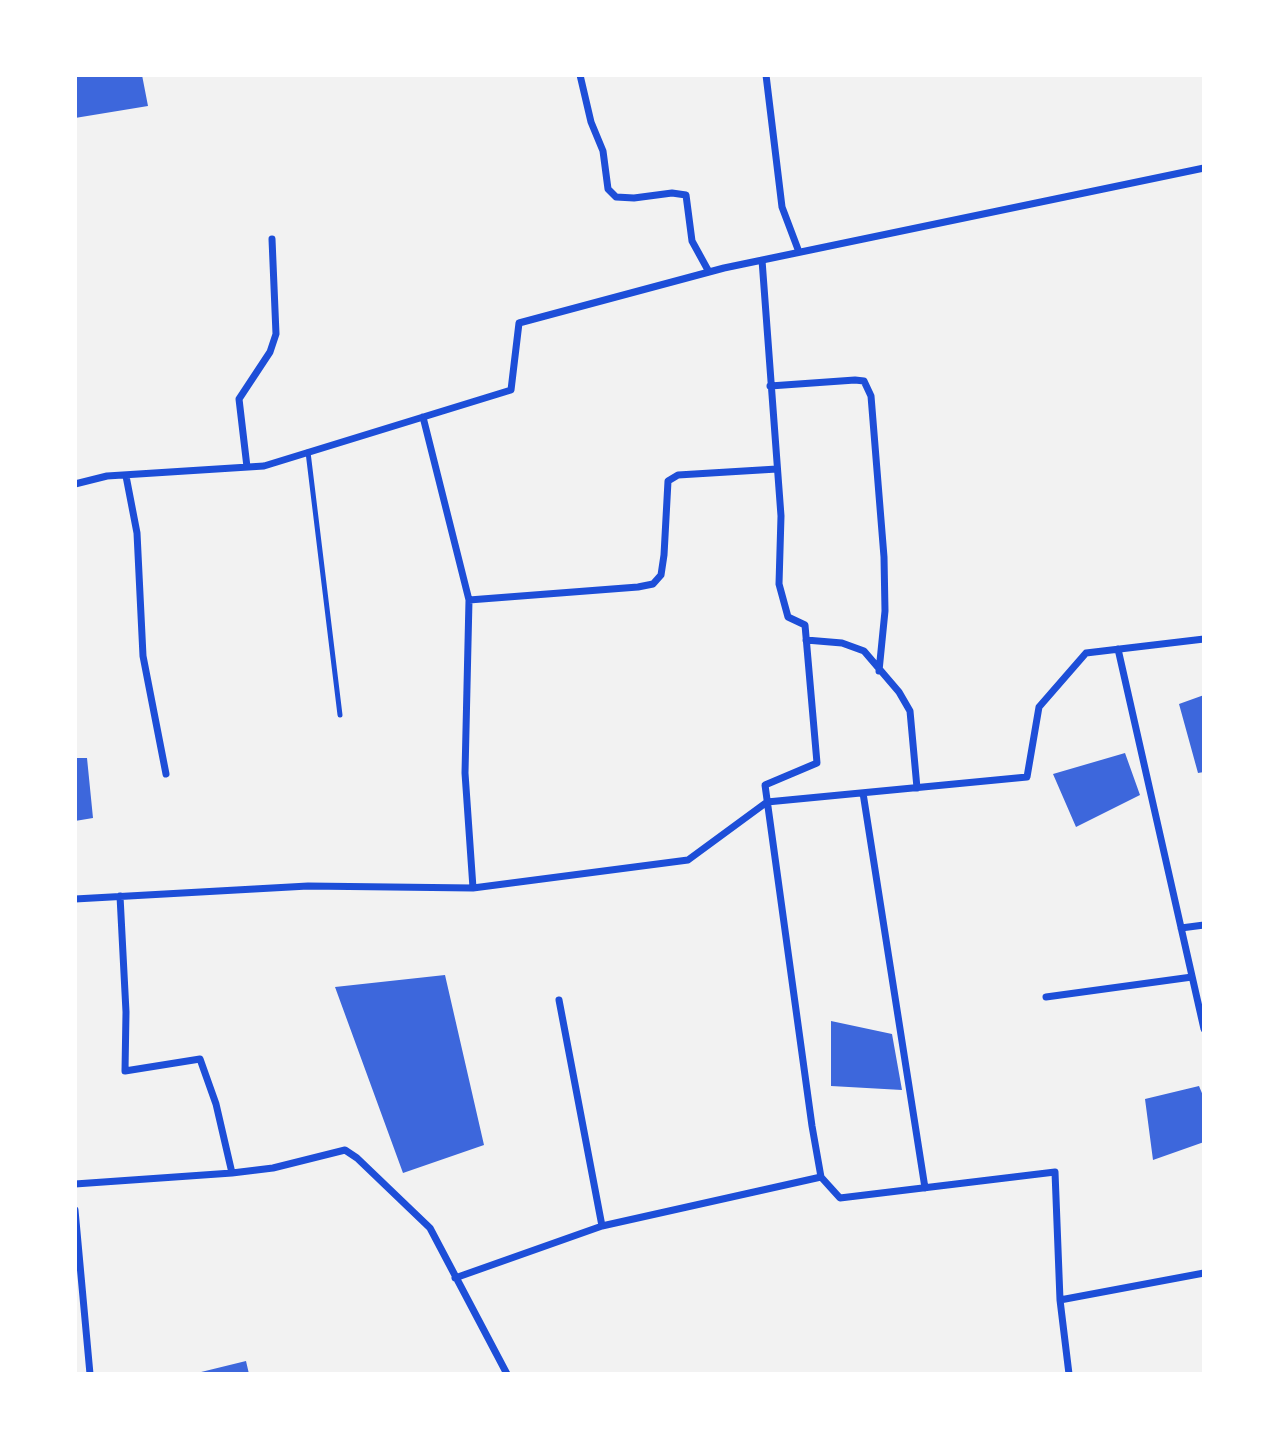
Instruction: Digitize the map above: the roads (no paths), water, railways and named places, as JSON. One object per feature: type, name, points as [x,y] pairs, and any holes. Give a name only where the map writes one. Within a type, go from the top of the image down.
[{"type":"street","points":[[580,75],[591,122],[603,151],[608,190],[616,197],[634,198],[673,193],[686,195],[692,241],[709,272]]},
{"type":"street","points":[[766,75],[782,207],[799,252]]},
{"type":"street","points":[[75,484],[107,476],[264,466],[511,390],[519,323],[762,260],[1204,168]]},
{"type":"street","points":[[247,467],[239,399],[270,352],[275,334],[272,239]]},
{"type":"street","points":[[762,260],[781,516],[779,583],[788,617],[805,625],[817,763],[765,785],[821,1177],[840,1198],[1055,1172],[1060,1300],[1069,1374]]},
{"type":"street","points":[[770,386],[855,380],[864,381],[871,396],[884,557],[885,611],[879,671]]},
{"type":"street","points":[[424,417],[469,600],[466,773],[473,888]]},
{"type":"street","points":[[469,600],[653,584],[661,575],[664,555],[668,481],[678,475],[776,470]]},
{"type":"street","points":[[125,476],[137,533],[143,656],[166,774]]},
{"type":"street","points":[[75,899],[308,886],[473,888],[688,860],[767,802],[1027,777],[1038,707],[1086,653],[1204,639]]},
{"type":"street","points":[[806,640],[842,643],[864,651],[899,692],[910,711],[917,788]]},
{"type":"street","points":[[1118,649],[1204,1028]]},
{"type":"street","points":[[863,793],[925,1188]]},
{"type":"street","points":[[120,896],[126,1012],[125,1071],[201,1059],[216,1104],[232,1173]]},
{"type":"street","points":[[1181,928],[1204,925]]},
{"type":"street","points":[[1046,997],[1192,977]]},
{"type":"street","points":[[559,1000],[602,1226]]},
{"type":"street","points":[[75,1184],[273,1168],[345,1150],[430,1228],[507,1374]]},
{"type":"street","points":[[455,1278],[602,1226],[821,1177]]},
{"type":"street","points":[[75,1210],[90,1374]]},
{"type":"street","points":[[1060,1300],[1204,1273]]},
{"type":"lane","points":[[308,452],[340,715]]}]
